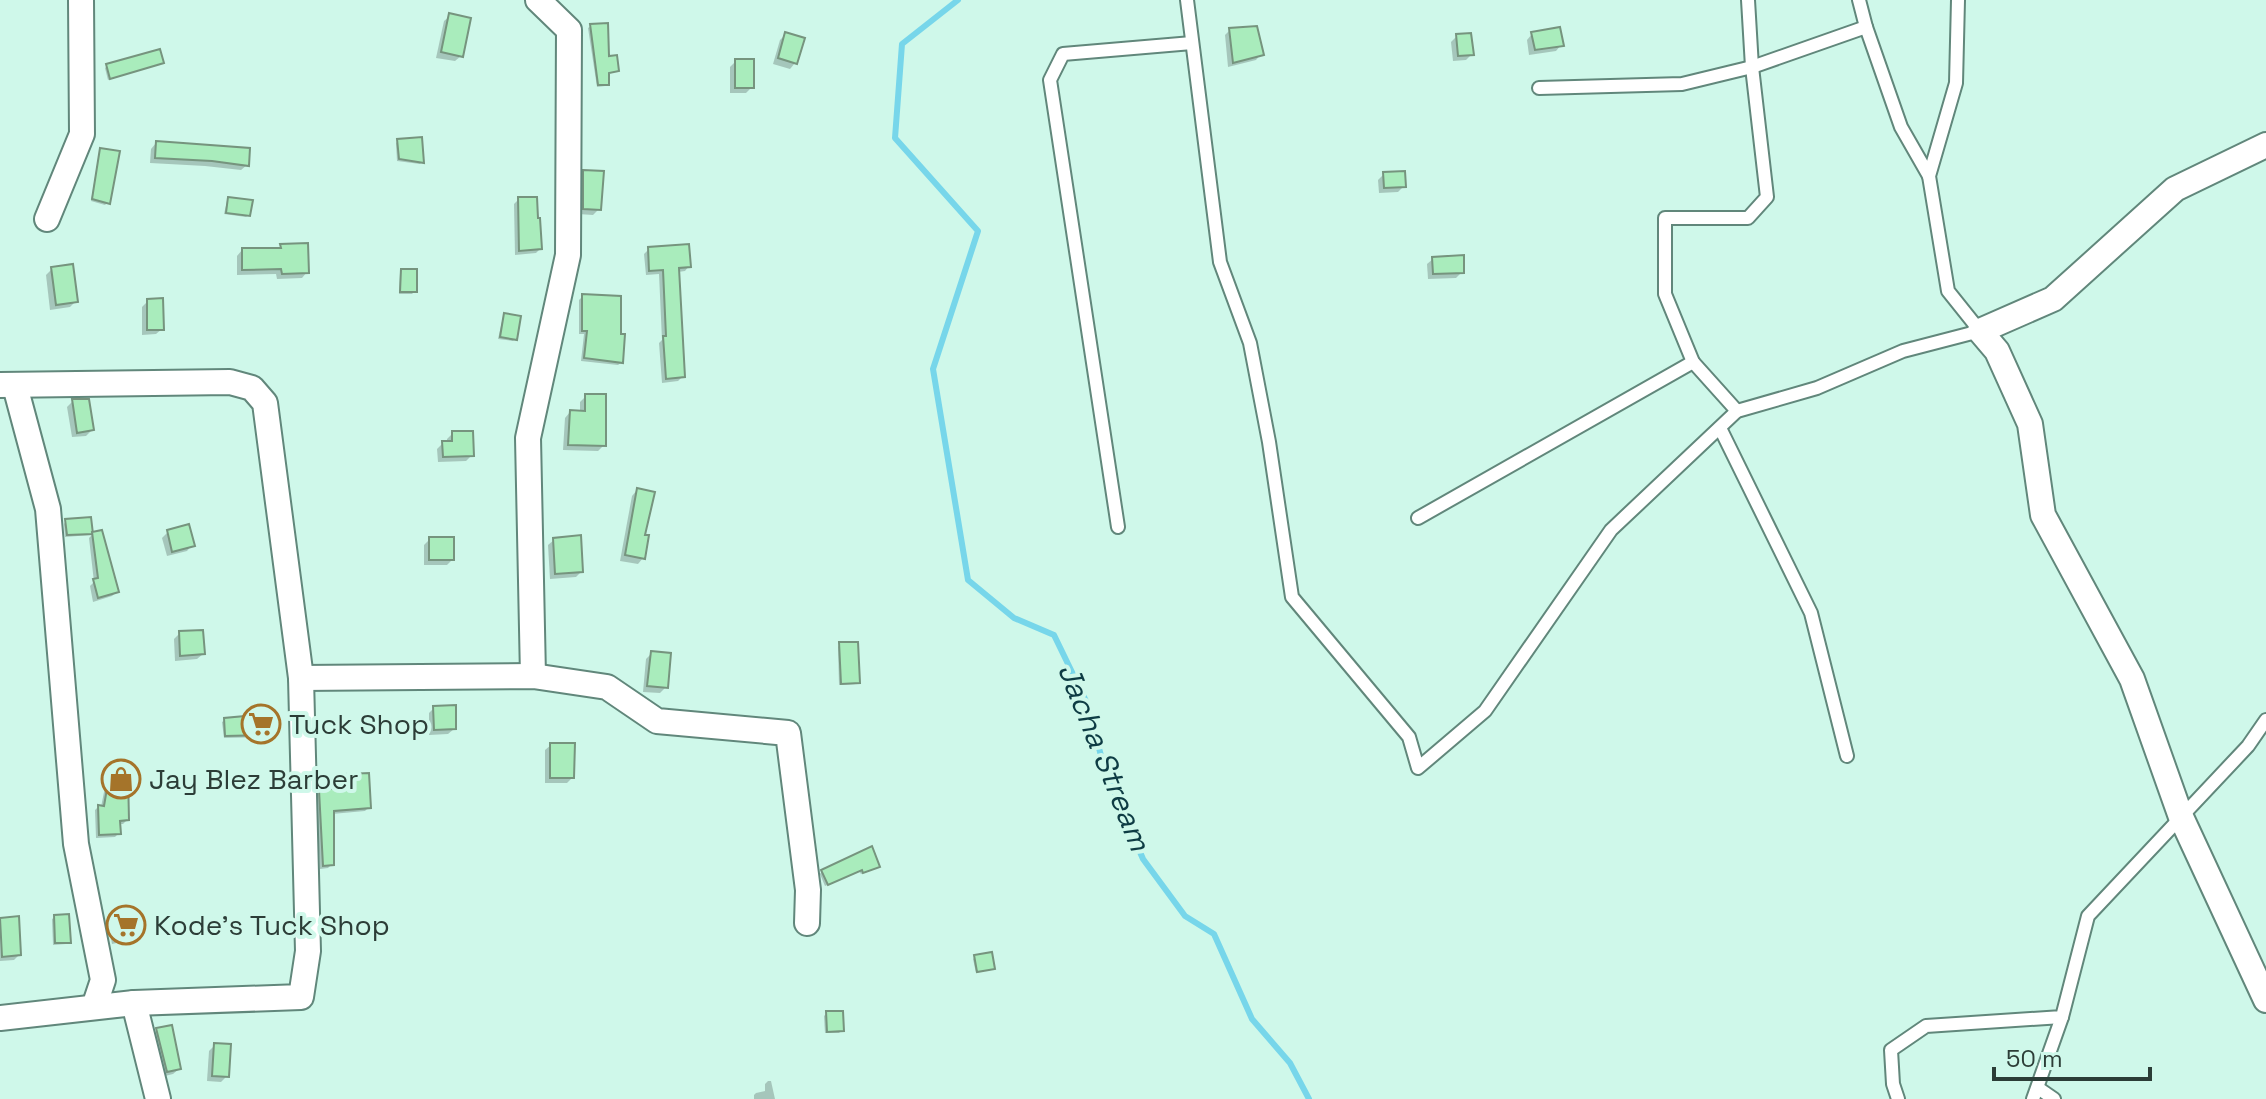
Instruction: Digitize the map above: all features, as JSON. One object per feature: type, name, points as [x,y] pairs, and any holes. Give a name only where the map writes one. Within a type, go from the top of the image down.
[{"type":"street","points":[[47,219],[82,134],[81,0]]},
{"type":"street","points":[[533,676],[528,438],[568,255],[569,30],[538,0]]},
{"type":"street","points":[[2266,145],[2175,189],[2053,299],[1980,331],[1997,351],[2030,424],[2043,515],[2132,679],[2181,817],[2266,1000]]},
{"type":"street","points":[[0,1018],[134,1003],[301,997],[308,951],[301,678],[265,403],[252,388],[230,382],[8,385],[48,509],[76,844],[103,980],[94,1007]]},
{"type":"street","points":[[301,678],[533,676],[607,687],[657,721],[788,733],[808,890],[807,923]]},
{"type":"street","points":[[134,1003],[158,1099]]},
{"type":"lane","points":[[1187,0],[1220,262],[1250,343],[1269,442],[1292,597],[1409,737],[1418,768],[1485,711],[1611,530],[1737,411],[1817,388],[1903,351],[1980,331],[1948,291],[1929,176],[1901,127],[1859,0]]},
{"type":"lane","points":[[1737,411],[1693,362],[1665,294],[1665,218],[1748,218],[1767,197],[1752,67],[1748,0]]},
{"type":"lane","points":[[1929,176],[1956,83],[1958,0]]},
{"type":"lane","points":[[1539,88],[1682,84],[1752,67],[1866,27]]},
{"type":"lane","points":[[1118,527],[1050,80],[1063,54],[1192,43]]},
{"type":"lane","points":[[1418,518],[1693,362]]},
{"type":"lane","points":[[1720,428],[1811,613],[1847,756]]},
{"type":"lane","points":[[2054,1099],[2035,1093],[2062,1017],[2088,916],[2248,746],[2266,720]]},
{"type":"lane","points":[[1898,1099],[1893,1084],[1891,1050],[1926,1026],[2062,1017]]},
{"type":"building","points":[[449,13],[471,18],[463,57],[441,52]]},
{"type":"building","points":[[608,23],[609,56],[617,55],[619,71],[609,73],[609,85],[598,85],[590,24]]},
{"type":"building","points":[[1257,26],[1264,55],[1233,63],[1229,28]]},
{"type":"building","points":[[1560,27],[1564,46],[1535,50],[1531,32]]},
{"type":"building","points":[[785,32],[805,38],[797,64],[778,58]]},
{"type":"building","points":[[1471,33],[1474,55],[1458,56],[1456,34]]},
{"type":"building","points":[[160,49],[164,63],[110,79],[106,64]]},
{"type":"building","points":[[735,59],[754,59],[754,88],[735,88]]},
{"type":"building","points":[[422,137],[424,163],[399,159],[397,139]]},
{"type":"building","points":[[156,141],[250,148],[249,166],[155,158]]},
{"type":"building","points":[[100,148],[120,151],[110,204],[92,199]]},
{"type":"building","points":[[583,170],[604,171],[601,210],[583,209]]},
{"type":"building","points":[[1405,171],[1406,187],[1384,188],[1383,172]]},
{"type":"building","points":[[228,197],[253,200],[250,216],[226,213]]},
{"type":"building","points":[[518,197],[537,197],[542,249],[519,251]]},
{"type":"building","points":[[308,243],[309,273],[282,274],[281,269],[242,270],[242,248],[281,248],[280,244]]},
{"type":"building","points":[[689,244],[691,267],[679,268],[685,377],[666,379],[663,270],[649,271],[648,247]]},
{"type":"building","points":[[1464,255],[1464,273],[1433,274],[1432,257]]},
{"type":"building","points":[[73,264],[78,302],[56,305],[51,267]]},
{"type":"building","points":[[401,269],[417,269],[417,292],[400,292]]},
{"type":"building","points":[[582,294],[621,296],[621,334],[625,334],[623,363],[584,358],[587,331],[582,331]]},
{"type":"building","points":[[163,298],[164,330],[147,330],[147,299]]},
{"type":"building","points":[[504,313],[521,316],[517,340],[500,337]]},
{"type":"building","points":[[585,394],[606,394],[606,446],[568,445],[570,410],[585,411]]},
{"type":"building","points":[[72,399],[89,399],[94,430],[77,433]]},
{"type":"building","points":[[452,431],[473,431],[474,456],[443,457],[442,441],[452,441]]},
{"type":"building","points":[[637,488],[655,492],[645,535],[649,535],[645,559],[625,555]]},
{"type":"building","points":[[91,517],[93,534],[67,535],[65,519]]},
{"type":"building","points":[[189,524],[195,546],[172,552],[167,530]]},
{"type":"building","points":[[102,530],[119,592],[98,598],[93,579],[98,578],[92,532]]},
{"type":"building","points":[[581,535],[583,572],[555,574],[553,538]]},
{"type":"building","points":[[429,537],[454,537],[454,560],[429,560]]},
{"type":"building","points":[[203,630],[205,654],[180,656],[179,631]]},
{"type":"building","points":[[839,642],[858,642],[860,683],[841,684]]},
{"type":"building","points":[[651,651],[671,653],[668,688],[647,686]]},
{"type":"building","points":[[456,705],[456,729],[434,730],[433,706]]},
{"type":"building","points":[[266,714],[267,735],[225,736],[224,718]]},
{"type":"building","points":[[550,743],[575,743],[574,778],[550,778]]},
{"type":"building","points":[[110,771],[128,775],[129,820],[120,821],[121,834],[99,835],[98,805],[104,806]]},
{"type":"building","points":[[369,773],[371,808],[334,811],[334,865],[323,866],[319,790],[347,787],[346,774]]},
{"type":"building","points":[[872,846],[880,867],[863,873],[862,870],[828,885],[821,870]]},
{"type":"building","name":"Kode's Tuck Shop","points":[[133,909],[138,935],[118,940],[112,913]]},
{"type":"building","points":[[69,914],[71,943],[55,943],[54,915]]},
{"type":"building","points":[[19,916],[21,955],[2,957],[0,918]]},
{"type":"building","points":[[992,952],[995,969],[977,972],[974,955]]},
{"type":"building","points":[[826,1011],[843,1011],[844,1031],[827,1032]]},
{"type":"building","points":[[172,1025],[181,1069],[167,1072],[156,1028]]},
{"type":"building","points":[[214,1043],[231,1044],[229,1077],[212,1076]]},
{"type":"waterway","name":"Jacha Stream","points":[[958,0],[902,44],[895,138],[978,231],[933,369],[968,580],[1014,618],[1054,635],[1086,701],[1105,770],[1143,859],[1185,916],[1214,934],[1252,1019],[1290,1063],[1309,1099]]},
{"type":"place","name":"Tuck Shop","points":[[261,724]]},
{"type":"place","name":"Jay Blez Barber","points":[[121,779]]},
{"type":"place","name":"Kode's Tuck Shop","points":[[126,925]]}]
